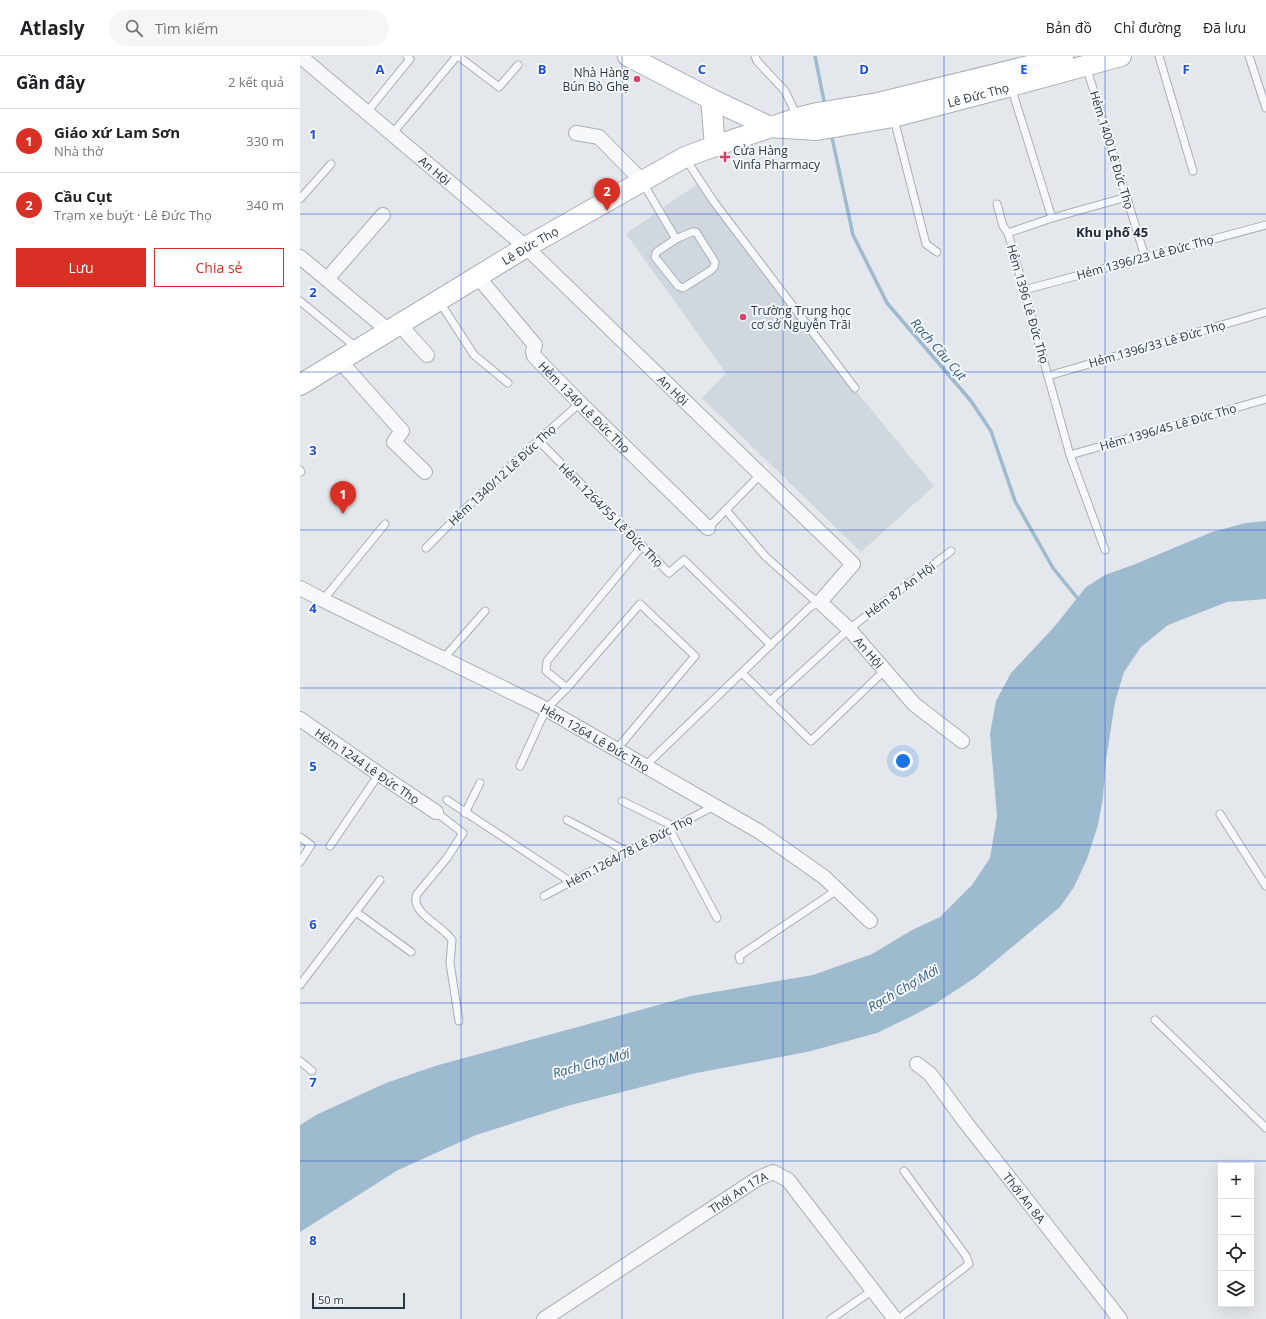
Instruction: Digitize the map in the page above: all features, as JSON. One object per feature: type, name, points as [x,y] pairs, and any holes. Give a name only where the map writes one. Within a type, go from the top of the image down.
[{"type":"main road","points":[[628,56],[711,99],[770,127]]},
{"type":"main road","name":"Lê Đức Thọ","points":[[884,113],[1032,60],[1063,56]]},
{"type":"main road","name":"Lê Đức Thọ","points":[[300,385],[526,247],[685,157],[770,127],[811,120],[884,113],[1011,86],[1121,56]]},
{"type":"main road","points":[[711,99],[744,135]]},
{"type":"main road","points":[[711,99],[715,146]]},
{"type":"street","name":"An Hội","points":[[300,56],[526,247],[853,564],[820,602],[849,629],[914,704],[962,741]]},
{"type":"street","points":[[576,133],[599,137],[642,181]]},
{"type":"street","points":[[326,279],[384,215]]},
{"type":"street","points":[[300,257],[326,279],[395,328],[427,355]]},
{"type":"street","name":"Hẻm 1340 Lê Đức Thọ","points":[[478,277],[535,345],[533,351],[534,356],[708,528]]},
{"type":"street","points":[[340,361],[402,431],[394,442],[425,472]]},
{"type":"street","name":"Hẻm 1264 Lê Đức Thọ","points":[[300,588],[546,709],[760,832],[824,877],[870,921]]},
{"type":"street","name":"Hẻm 1244 Lê Đức Thọ","points":[[300,719],[436,812]]},
{"type":"street","name":"Thới An 8A","points":[[917,1064],[930,1074],[966,1123],[1120,1319]]},
{"type":"street","name":"Thới An 17A","points":[[544,1319],[757,1179],[773,1172],[788,1180],[897,1319]]},
{"type":"lane","points":[[367,112],[410,59],[407,56]]},
{"type":"lane","points":[[392,134],[458,56],[499,87],[518,65]]},
{"type":"lane","points":[[755,56],[757,61],[811,120]]},
{"type":"lane","points":[[1158,56],[1193,171]]},
{"type":"lane","points":[[1249,56],[1266,108]]},
{"type":"lane","name":"Hẻm 1400 Lê Đức Thọ","points":[[1086,66],[1145,257]]},
{"type":"lane","points":[[1011,86],[1052,218]]},
{"type":"lane","points":[[884,113],[926,244],[937,252]]},
{"type":"lane","points":[[685,157],[714,202],[855,388]]},
{"type":"lane","points":[[300,200],[331,164]]},
{"type":"lane","points":[[642,181],[676,239]]},
{"type":"lane","name":"Hẻm 1396 Lê Đức Thọ","points":[[1105,550],[1070,455],[1008,233],[1052,218],[1127,197]]},
{"type":"lane","points":[[997,204],[1003,226],[1008,233]]},
{"type":"lane","name":"Hẻm 1396/23 Lê Đức Thọ","points":[[1024,290],[1266,225]]},
{"type":"lane","points":[[692,232],[697,232],[715,262],[714,267],[710,271],[682,288],[678,286],[655,257],[658,251],[676,239],[692,232]]},
{"type":"lane","points":[[300,301],[359,350]]},
{"type":"lane","points":[[439,301],[474,355],[508,383]]},
{"type":"lane","name":"Hẻm 1396/33 Lê Đức Thọ","points":[[1048,376],[1266,312]]},
{"type":"lane","name":"Hẻm 1396/45 Lê Đức Thọ","points":[[1070,455],[1266,399]]},
{"type":"lane","name":"Hẻm 1340/12 Lê Đức Thọ","points":[[426,548],[473,500],[580,403]]},
{"type":"lane","name":"Hẻm 1264/55 Lê Đức Thọ","points":[[538,440],[669,573],[684,560],[771,645]]},
{"type":"lane","points":[[708,528],[760,475]]},
{"type":"lane","points":[[726,510],[765,556],[812,598],[820,602]]},
{"type":"lane","points":[[323,600],[386,524]]},
{"type":"lane","points":[[567,688],[546,671],[547,661],[642,546]]},
{"type":"lane","name":"Hẻm 87 An Hội","points":[[849,629],[951,551]]},
{"type":"lane","points":[[645,766],[810,607],[820,602]]},
{"type":"lane","points":[[520,766],[546,709],[567,688],[640,604],[695,656],[616,750]]},
{"type":"lane","points":[[443,659],[485,611]]},
{"type":"lane","points":[[770,701],[849,629]]},
{"type":"lane","points":[[742,673],[811,742],[884,671]]},
{"type":"lane","points":[[330,846],[379,774]]},
{"type":"lane","points":[[465,813],[480,782]]},
{"type":"lane","points":[[447,800],[571,882]]},
{"type":"lane","points":[[622,801],[672,828],[717,918]]},
{"type":"lane","name":"Hẻm 1264/78 Lê Đức Thọ","points":[[544,896],[714,806]]},
{"type":"lane","points":[[436,812],[463,833],[447,858],[417,894],[415,902],[420,911],[444,930],[452,940],[450,963],[459,1021]]},
{"type":"lane","points":[[1220,814],[1266,886]]},
{"type":"lane","points":[[567,820],[628,852]]},
{"type":"lane","points":[[300,838],[311,845],[300,862]]},
{"type":"lane","points":[[300,985],[380,880]]},
{"type":"lane","points":[[740,960],[740,956],[837,890]]},
{"type":"lane","points":[[356,912],[411,952]]},
{"type":"lane","points":[[1155,1020],[1266,1128]]},
{"type":"lane","points":[[300,1060],[312,1071]]},
{"type":"lane","points":[[897,1319],[969,1264],[966,1256],[904,1171]]},
{"type":"lane","points":[[831,1319],[873,1290]]},
{"type":"shaded area","name":"Trường Trung học cơ sở Nguyễn Trãi","points":[[697,184],[757,260],[847,380],[934,486],[861,552],[702,398],[726,373],[626,234]]},
{"type":"water","name":"Rạch Chợ Mới","points":[[1266,521],[1266,599],[1227,602],[1168,625],[1141,647],[1124,672],[1115,702],[1098,825],[1087,859],[1074,887],[1060,907],[976,977],[935,1004],[877,1033],[807,1052],[696,1073],[567,1106],[476,1135],[398,1170],[300,1232],[300,1125],[318,1114],[386,1083],[435,1066],[691,996],[813,975],[872,954],[912,930],[940,917],[972,885],[990,858],[997,816],[990,734],[996,701],[1011,673],[1055,626],[1086,587],[1105,575],[1212,532],[1246,523]]},
{"type":"waterway","name":"Rạch Cầu Cụt","points":[[815,56],[825,106]]},
{"type":"waterway","name":"Rạch Cầu Cụt","points":[[831,133],[853,235],[887,303],[971,401],[991,431],[1015,501],[1053,568],[1079,600]]},
{"type":"place","name":"Nhà Hàng Bún Bò Ghẹ","points":[[637,79]]},
{"type":"place","name":"Cửa Hàng Vinfa Pharmacy","points":[[725,157]]},
{"type":"place","name":"Cầu Cụt","points":[[607,211]]},
{"type":"place","name":"Trường Trung học cơ sở Nguyễn Trãi","points":[[743,317]]},
{"type":"place","name":"Giáo xứ Lam Sơn","points":[[343,514]]},
{"type":"district","name":"Khu phố 45","points":[[1112,232]]}]
